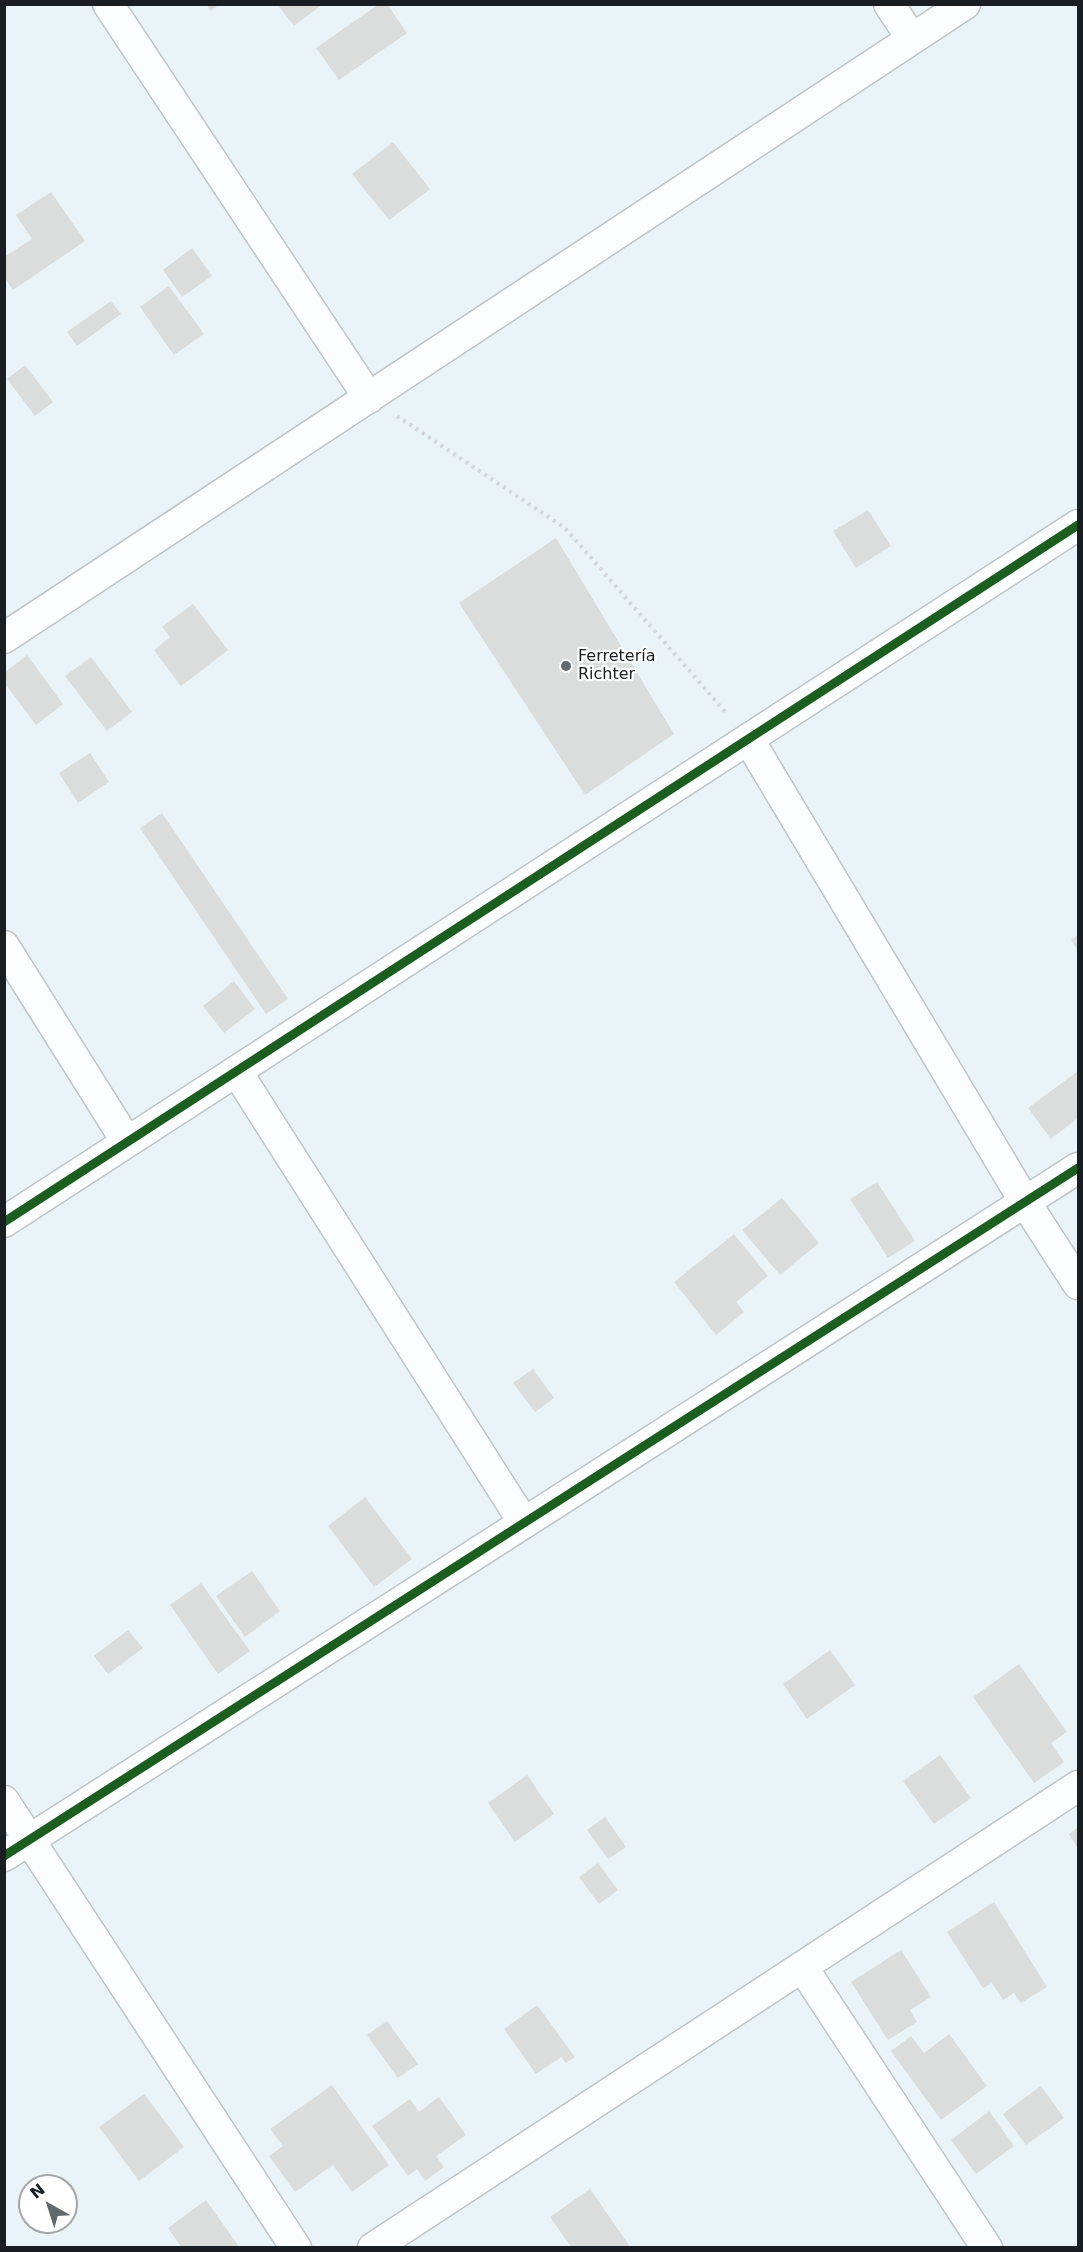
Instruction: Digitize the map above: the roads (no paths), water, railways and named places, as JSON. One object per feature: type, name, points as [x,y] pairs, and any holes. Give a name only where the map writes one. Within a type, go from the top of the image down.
[{"type":"street","points":[[108,4],[369,398]]},
{"type":"street","points":[[889,4],[912,39]]},
{"type":"street","points":[[4,638],[964,4]]},
{"type":"street","points":[[4,1222],[1078,525]]},
{"type":"street","points":[[748,740],[1025,1202],[1078,1284]]},
{"type":"street","points":[[4,946],[128,1142]]},
{"type":"street","points":[[237,1072],[524,1523]]},
{"type":"street","points":[[4,1856],[1078,1168]]},
{"type":"street","points":[[373,2247],[803,1968],[1078,1786]]},
{"type":"street","points":[[4,1800],[296,2247]]},
{"type":"street","points":[[803,1968],[987,2247]]},
{"type":"place","name":"Ferretería Richter","points":[[566,666]]}]
